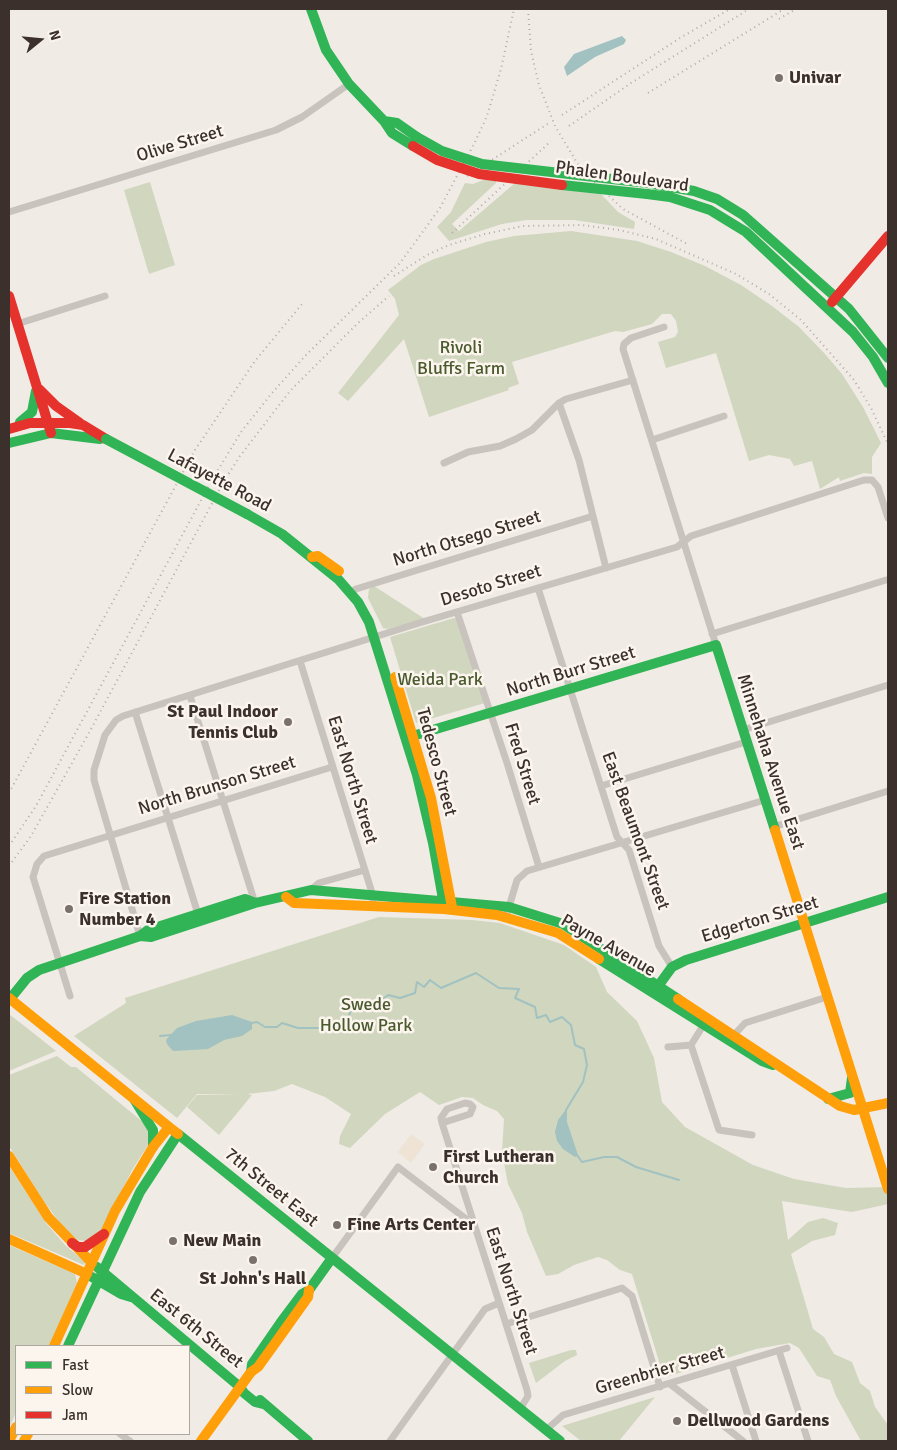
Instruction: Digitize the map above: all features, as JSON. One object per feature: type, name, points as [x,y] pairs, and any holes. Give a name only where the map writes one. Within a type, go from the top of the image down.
[{"type":"main road","name":"Phalen Boulevard","points":[[311,9],[326,50],[349,84],[384,121],[392,133],[415,142],[449,165],[488,176],[694,191],[717,199],[758,226],[836,298],[862,324],[888,358]]},
{"type":"main road","name":"Phalen Boulevard","points":[[647,188],[692,203],[726,218],[746,232],[828,307],[864,344],[888,383]]},
{"type":"main road","points":[[828,307],[888,236]]},
{"type":"main road","points":[[9,296],[50,433]]},
{"type":"main road","points":[[37,387],[56,406],[82,425]]},
{"type":"main road","points":[[11,428],[32,412],[37,387]]},
{"type":"main road","name":"Lafayette Road","points":[[11,428],[47,422],[82,425],[282,534],[354,591],[361,600]]},
{"type":"main road","name":"Lafayette Road","points":[[9,443],[50,433],[106,439]]},
{"type":"main road","name":"Tedesco Street","points":[[361,600],[378,636],[410,736],[448,905]]},
{"type":"main road","name":"North Burr Street","points":[[410,736],[570,690],[716,645]]},
{"type":"main road","name":"Minnehaha Avenue East","points":[[716,645],[888,1188]]},
{"type":"main road","name":"Payne Avenue","points":[[140,936],[151,937],[247,907],[254,903],[286,897],[295,892],[311,890],[508,912],[566,937],[656,988],[762,1061],[777,1066]]},
{"type":"main road","name":"Payne Avenue","points":[[286,897],[294,903],[373,907],[448,905]]},
{"type":"main road","name":"Edgerton Street","points":[[656,988],[672,967],[693,958],[888,897]]},
{"type":"main road","name":"Payne Avenue","points":[[9,998],[31,975],[59,963],[140,936],[148,930],[245,899],[254,903]]},
{"type":"main road","name":"7th Street East","points":[[9,998],[560,1441]]},
{"type":"main road","name":"Payne Avenue","points":[[706,1022],[734,1035],[766,1055],[777,1066],[840,1106],[854,1110],[888,1103]]},
{"type":"main road","points":[[828,1099],[845,1096],[850,1093],[852,1072]]},
{"type":"main road","points":[[134,1099],[153,1130],[153,1147]]},
{"type":"main road","points":[[54,1345],[104,1234],[130,1184],[153,1147],[174,1130]]},
{"type":"main road","points":[[68,1345],[140,1192],[174,1130]]},
{"type":"main road","name":"East 6th Street","points":[[9,1156],[40,1207],[68,1240],[92,1263],[100,1276],[124,1296],[131,1297],[189,1345]]},
{"type":"main road","points":[[68,1240],[78,1247],[85,1247],[104,1234]]},
{"type":"main road","name":"East 6th Street","points":[[9,1238],[87,1274],[100,1276]]},
{"type":"main road","points":[[201,1441],[251,1372],[258,1367],[276,1342],[308,1297],[309,1290],[332,1258]]},
{"type":"main road","name":"East 6th Street","points":[[190,1346],[240,1387],[252,1391],[263,1404],[308,1441]]},
{"type":"main road","points":[[9,1441],[15,1429]]},
{"type":"street","name":"Olive Street","points":[[9,212],[276,130],[302,117],[349,84]]},
{"type":"street","points":[[17,324],[105,296]]},
{"type":"street","name":"Minnehaha Avenue East","points":[[664,327],[631,338],[624,344],[633,380],[716,645]]},
{"type":"street","points":[[444,463],[460,454],[500,446],[516,439],[539,424],[559,403],[633,380]]},
{"type":"street","points":[[559,403],[576,449],[606,568]]},
{"type":"street","points":[[652,440],[724,416]]},
{"type":"street","name":"Desoto Street","points":[[110,835],[93,774],[101,744],[116,720],[135,712],[378,636],[677,547],[700,533],[864,480],[872,480],[878,486],[888,518]]},
{"type":"street","name":"North Otsego Street","points":[[354,591],[593,516]]},
{"type":"street","points":[[712,634],[886,580]]},
{"type":"street","name":"East Beaumont Street","points":[[538,588],[617,837],[629,850],[659,946],[672,967]]},
{"type":"street","name":"Fred Street","points":[[457,612],[518,796],[539,867]]},
{"type":"street","name":"East North Street","points":[[300,661],[373,896],[373,907]]},
{"type":"street","points":[[743,730],[888,685]]},
{"type":"street","points":[[190,696],[254,903]]},
{"type":"street","points":[[135,712],[198,914]]},
{"type":"street","points":[[601,786],[746,742]]},
{"type":"street","name":"North Brunson Street","points":[[70,996],[33,873],[44,856],[332,767]]},
{"type":"street","points":[[773,827],[888,791]]},
{"type":"street","points":[[508,912],[518,877],[539,867],[765,800]]},
{"type":"street","points":[[110,835],[140,936]]},
{"type":"street","name":"Payne Avenue","points":[[311,890],[319,883],[365,870]]},
{"type":"street","points":[[734,1035],[745,1023],[828,996]]},
{"type":"street","points":[[706,1022],[692,1045],[719,1130],[752,1136]]},
{"type":"street","points":[[668,1047],[692,1045]]},
{"type":"street","name":"East North Street","points":[[442,1123],[527,1390],[527,1398],[520,1409]]},
{"type":"street","points":[[332,1258],[398,1167],[474,1225]]},
{"type":"street","points":[[506,1324],[622,1288],[632,1296],[660,1387]]},
{"type":"street","points":[[390,1441],[485,1309],[500,1303]]},
{"type":"street","name":"Greenbrier Street","points":[[546,1430],[563,1415],[787,1348]]},
{"type":"street","points":[[779,1351],[808,1441]]},
{"type":"street","points":[[732,1365],[756,1441]]},
{"type":"street","points":[[670,1384],[743,1441]]},
{"type":"green space","points":[[486,179],[496,180],[496,183],[452,224],[459,231],[515,183],[599,192],[618,212],[635,222],[634,229],[574,220],[526,220],[502,224],[449,241],[437,227],[451,212],[465,183],[473,184]]},
{"type":"green space","points":[[150,182],[175,265],[149,274],[124,190]]},
{"type":"green space","name":"Rivoli Bluffs Farm","points":[[571,231],[637,241],[705,266],[741,285],[799,327],[842,374],[863,407],[881,443],[872,457],[872,474],[864,473],[840,481],[839,477],[820,489],[812,461],[794,466],[790,459],[769,455],[749,461],[716,353],[666,368],[658,342],[675,337],[678,332],[676,321],[671,314],[662,314],[652,324],[623,332],[615,331],[512,362],[519,384],[508,388],[509,390],[429,417],[404,339],[348,401],[338,393],[399,315],[395,299],[388,290],[421,265],[486,242],[514,236]]},
{"type":"green space","points":[[374,586],[425,619],[388,629],[383,628],[368,598],[369,589]]},
{"type":"green space","name":"Weida Park","points":[[457,618],[485,703],[416,723],[390,637]]},
{"type":"green space","name":"Swede Hollow Park","points":[[379,917],[472,920],[500,923],[564,945],[596,967],[607,992],[637,1021],[654,1058],[662,1102],[685,1127],[753,1165],[794,1179],[846,1188],[888,1187],[888,1204],[852,1212],[782,1201],[788,1240],[808,1222],[823,1218],[838,1223],[835,1235],[812,1241],[791,1254],[813,1329],[824,1337],[834,1354],[852,1362],[860,1383],[870,1391],[875,1407],[888,1425],[888,1441],[861,1441],[836,1396],[830,1380],[817,1376],[799,1348],[790,1343],[756,1349],[666,1377],[662,1371],[632,1274],[620,1270],[607,1260],[598,1257],[574,1265],[558,1274],[546,1276],[527,1232],[522,1213],[508,1184],[502,1152],[504,1119],[497,1111],[473,1098],[462,1097],[439,1105],[420,1092],[385,1114],[350,1148],[339,1144],[340,1136],[351,1114],[325,1097],[292,1084],[274,1091],[247,1094],[252,1095],[219,1135],[187,1107],[197,1095],[240,1094],[197,1094],[177,1118],[74,1036],[126,1003],[125,998]]},
{"type":"green space","points":[[9,1014],[32,1032],[56,1051],[9,1071]]},
{"type":"green space","points":[[57,1056],[71,1067],[76,1067],[144,1123],[148,1130],[150,1142],[132,1170],[103,1229],[87,1241],[76,1240],[66,1231],[43,1200],[9,1146],[9,1075]]},
{"type":"green space","points":[[9,1166],[46,1223],[65,1245],[85,1262],[84,1265],[9,1233]]},
{"type":"green space","points":[[9,1245],[75,1274],[77,1283],[49,1345],[15,1345],[15,1414],[9,1429]]},
{"type":"green space","points":[[576,1350],[577,1355],[565,1361],[536,1383],[529,1363]]},
{"type":"green space","points":[[655,1397],[619,1441],[581,1441],[562,1426]]},
{"type":"shaded area","points":[[411,1134],[425,1144],[411,1163],[398,1152]]},
{"type":"water","points":[[622,36],[626,40],[624,44],[595,57],[567,76],[564,67],[574,54]]},
{"type":"water","points":[[232,1015],[252,1022],[252,1029],[242,1036],[224,1040],[208,1049],[173,1051],[167,1044],[166,1040],[177,1028],[196,1021]]},
{"type":"water","points":[[567,1108],[567,1122],[578,1156],[575,1157],[563,1149],[557,1141],[555,1132],[558,1120]]},
{"type":"waterway","points":[[252,1023],[257,1022],[265,1027],[277,1027],[282,1023],[298,1028],[320,1028],[347,1020],[352,1008],[368,1011],[388,995],[400,998],[415,993],[417,982],[424,987],[430,980],[441,988],[476,973],[499,988],[519,989],[515,998],[535,1007],[537,1018],[546,1015],[550,1022],[562,1017],[571,1025],[575,1045],[584,1049],[587,1065],[583,1082],[566,1110]]},
{"type":"waterway","points":[[160,1036],[171,1035]]},
{"type":"waterway","points":[[577,1155],[582,1162],[604,1157],[617,1157],[636,1167],[679,1180]]},
{"type":"railway","points":[[9,846],[36,806],[212,480],[241,432],[306,355],[400,263],[440,208],[487,116],[501,69],[514,9]]},
{"type":"railway","points":[[528,9],[531,51],[539,85],[555,126],[579,166],[623,209],[689,245]]},
{"type":"railway","points":[[562,115],[680,38],[730,9]]},
{"type":"railway","points":[[569,126],[631,83],[749,9]]},
{"type":"railway","points":[[648,93],[784,9]]},
{"type":"railway","points":[[779,19],[796,9]]},
{"type":"railway","points":[[467,176],[549,123]]},
{"type":"railway","points":[[452,233],[551,141]]},
{"type":"railway","points":[[394,276],[427,255],[449,245],[485,234],[523,226],[582,225],[619,230],[656,239],[736,274],[769,294],[801,320],[854,380],[871,408],[888,444]]},
{"type":"railway","points":[[9,866],[31,836],[90,731],[224,481],[240,456],[290,391],[358,323],[389,296]]},
{"type":"railway","points":[[9,793],[195,450],[255,361],[302,304]]},
{"type":"traffic: fast","points":[[311,9],[326,50],[349,84],[384,121],[392,133],[413,146]]},
{"type":"traffic: fast","points":[[384,121],[397,123],[417,137]]},
{"type":"traffic: fast","points":[[417,137],[442,151],[482,164],[647,183]]},
{"type":"traffic: fast","points":[[647,183],[694,191],[717,199],[743,215],[849,309],[888,358]]},
{"type":"traffic: fast","points":[[562,185],[647,194]]},
{"type":"traffic: fast","points":[[647,194],[670,197],[710,210],[746,232],[853,332],[873,357],[888,383]]},
{"type":"traffic: fast","points":[[20,422],[32,412],[36,391]]},
{"type":"traffic: fast","points":[[9,443],[51,433],[100,439]]},
{"type":"traffic: fast","points":[[106,439],[247,514]]},
{"type":"traffic: fast","points":[[247,514],[282,534],[338,579],[358,602],[369,622],[417,775],[433,843],[444,905]]},
{"type":"traffic: fast","points":[[406,738],[716,645],[775,830]]},
{"type":"traffic: fast","points":[[140,936],[151,937],[255,903],[311,890],[509,907],[563,924],[678,999]]},
{"type":"traffic: fast","points":[[656,989],[672,967],[686,960],[888,897]]},
{"type":"traffic: fast","points":[[10,999],[27,978],[39,970],[140,936],[148,930],[245,899],[255,903]]},
{"type":"traffic: fast","points":[[599,959],[762,1061],[773,1065]]},
{"type":"traffic: fast","points":[[828,1099],[850,1093],[852,1078]]},
{"type":"traffic: fast","points":[[134,1099],[153,1130],[153,1147]]},
{"type":"traffic: fast","points":[[178,1134],[560,1441]]},
{"type":"traffic: fast","points":[[68,1345],[140,1192],[178,1134]]},
{"type":"traffic: fast","points":[[251,1372],[252,1364],[281,1322],[302,1294],[309,1290],[332,1258]]},
{"type":"traffic: fast","points":[[97,1267],[190,1345]]},
{"type":"traffic: fast","points":[[92,1277],[121,1294],[131,1297]]},
{"type":"traffic: fast","points":[[190,1345],[255,1402],[263,1404]]},
{"type":"traffic: fast","points":[[260,1400],[308,1441]]},
{"type":"traffic: slow","points":[[312,557],[318,556],[339,571]]},
{"type":"traffic: slow","points":[[395,677],[431,798],[452,907]]},
{"type":"traffic: slow","points":[[775,830],[888,1189]]},
{"type":"traffic: slow","points":[[286,897],[294,903],[444,909],[497,915],[558,933],[599,959]]},
{"type":"traffic: slow","points":[[9,998],[169,1127]]},
{"type":"traffic: slow","points":[[678,999],[840,1106],[854,1110],[888,1103]]},
{"type":"traffic: slow","points":[[54,1345],[115,1211],[153,1147],[169,1127],[178,1134]]},
{"type":"traffic: slow","points":[[9,1156],[48,1217],[92,1263]]},
{"type":"traffic: slow","points":[[9,1239],[87,1274]]},
{"type":"traffic: slow","points":[[201,1441],[251,1372],[258,1367],[276,1342],[308,1297],[309,1290]]},
{"type":"traffic: slow","points":[[9,1441],[15,1429]]},
{"type":"traffic: slow","points":[[24,1441],[27,1435]]},
{"type":"traffic: jam","points":[[413,146],[437,160],[479,174],[562,185]]},
{"type":"traffic: jam","points":[[832,302],[888,236]]},
{"type":"traffic: jam","points":[[9,296],[51,433]]},
{"type":"traffic: jam","points":[[39,389],[56,406],[80,423]]},
{"type":"traffic: jam","points":[[9,429],[30,423],[70,423],[83,425],[106,439]]},
{"type":"traffic: jam","points":[[72,1243],[78,1247],[85,1247],[104,1234]]},
{"type":"place","name":"Univar","points":[[779,78]]},
{"type":"place","name":"St Paul Indoor Tennis Club","points":[[288,722]]},
{"type":"place","name":"Fire Station Number 4","points":[[69,909]]},
{"type":"place","name":"First Lutheran Church","points":[[433,1167]]},
{"type":"place","name":"Fine Arts Center","points":[[337,1225]]},
{"type":"place","name":"New Main","points":[[173,1241]]},
{"type":"place","name":"St John's Hall","points":[[253,1260]]},
{"type":"place","name":"Dellwood Gardens","points":[[677,1421]]}]
